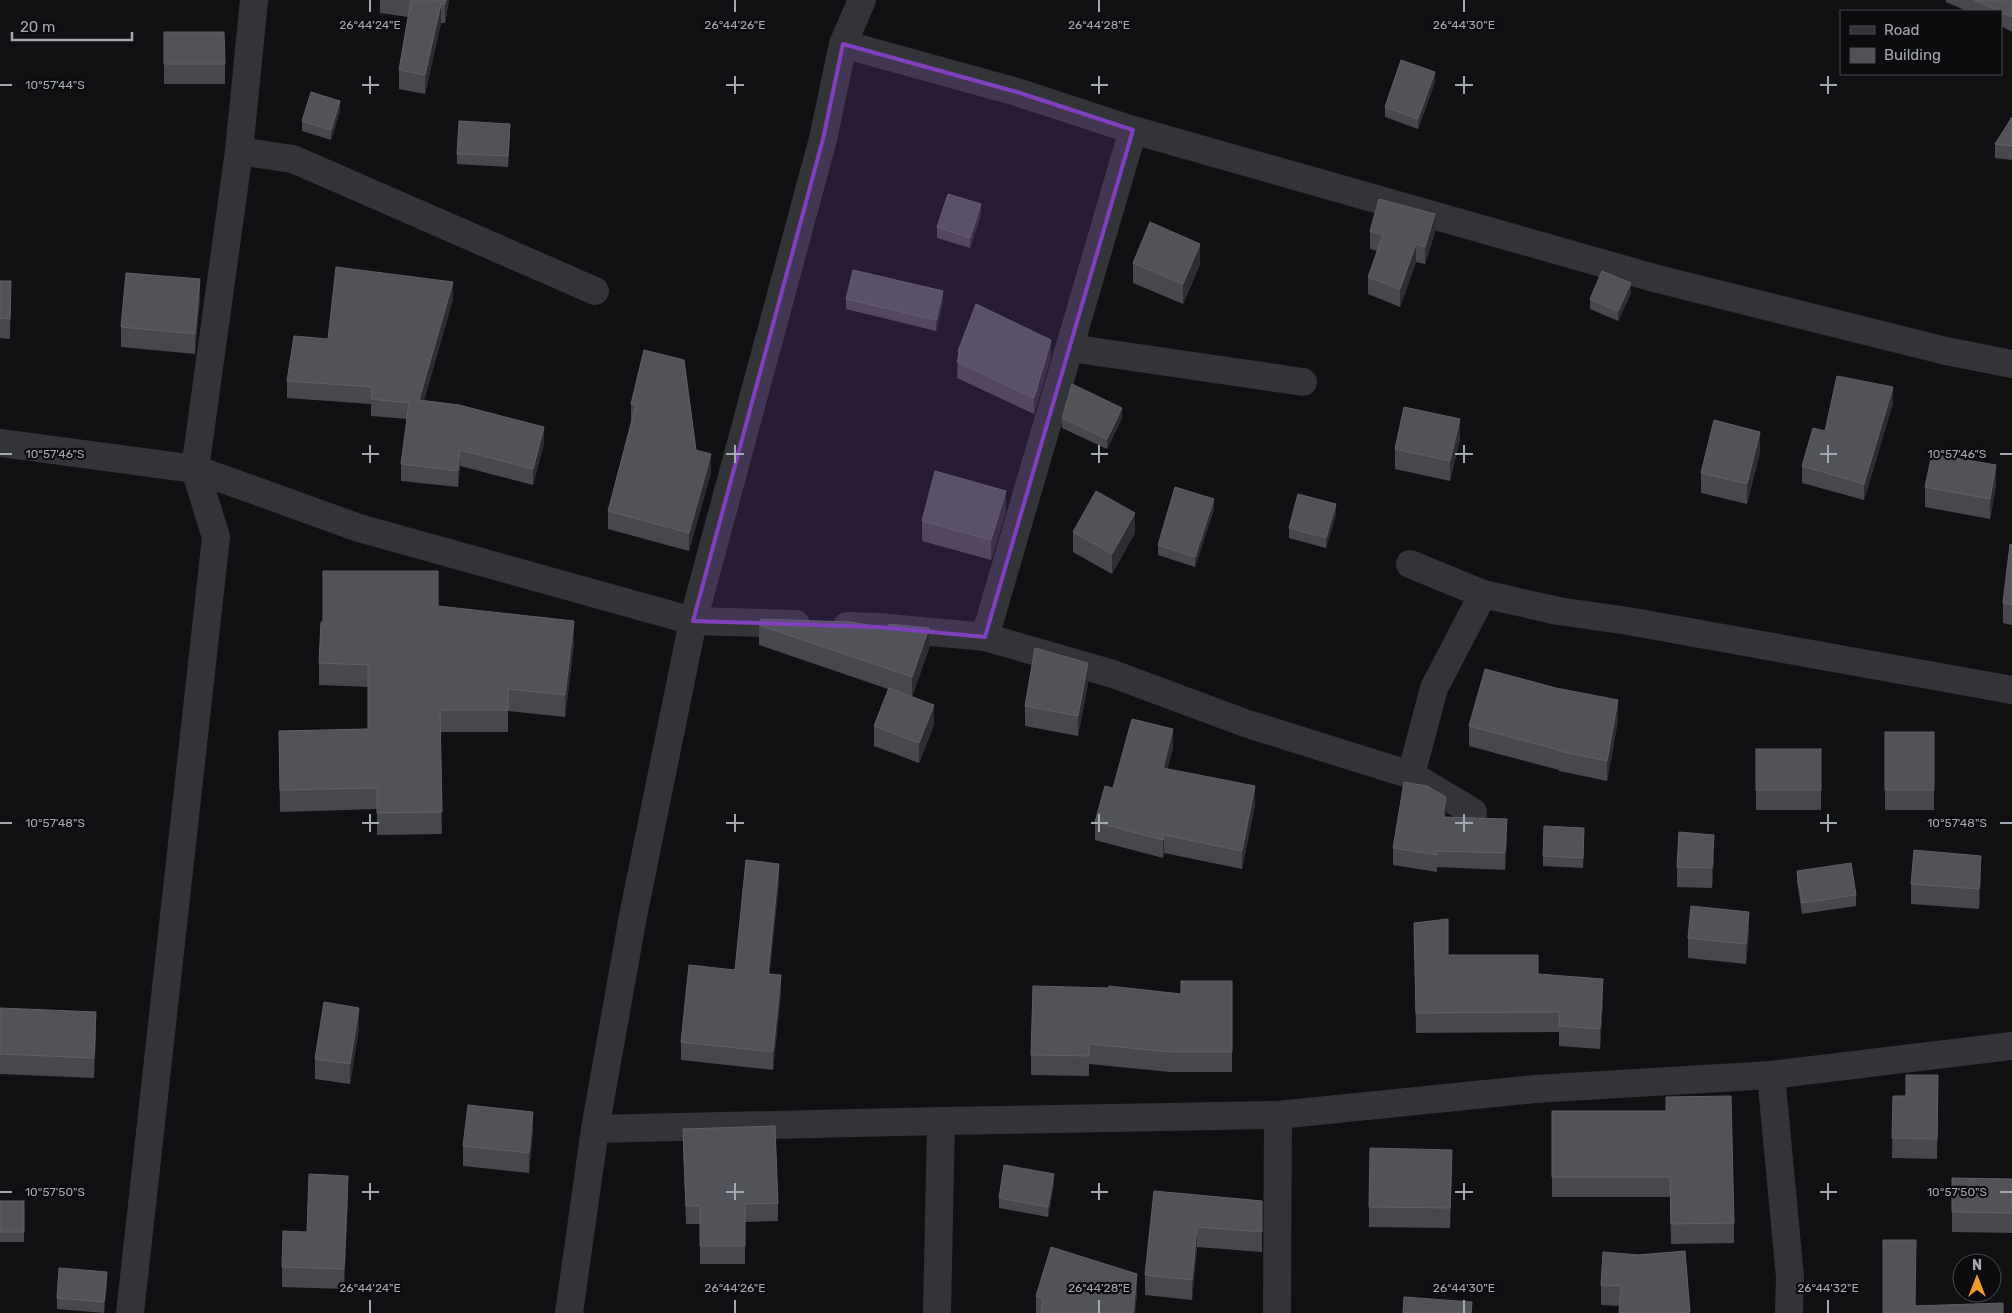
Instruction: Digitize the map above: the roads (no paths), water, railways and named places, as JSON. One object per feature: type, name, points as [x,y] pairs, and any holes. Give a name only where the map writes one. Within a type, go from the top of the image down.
[{"type":"street","points":[[130,1313],[216,537],[195,469],[239,151],[254,0]]},
{"type":"street","points":[[569,1313],[595,1129],[633,916],[693,621],[823,139],[843,44],[862,0]]},
{"type":"street","points":[[843,44],[1017,92],[1133,130],[1654,278],[1946,351],[2012,364]]},
{"type":"street","points":[[984,637],[1133,130]]},
{"type":"street","points":[[239,151],[293,159],[595,291]]},
{"type":"street","points":[[1070,348],[1303,382]]},
{"type":"street","points":[[0,443],[195,469],[359,528],[693,621],[878,627],[984,637],[1113,674],[1245,723],[1411,775],[1473,812]]},
{"type":"street","points":[[1410,564],[1482,594],[1558,611],[1628,621],[2012,690]]},
{"type":"street","points":[[1411,775],[1434,688],[1482,594]]},
{"type":"street","points":[[595,1129],[1278,1115],[1535,1090],[1770,1075],[2012,1046]]},
{"type":"street","points":[[1770,1075],[1790,1277],[1790,1313]]},
{"type":"street","points":[[1277,1313],[1278,1115]]},
{"type":"street","points":[[937,1313],[941,1121]]}]
